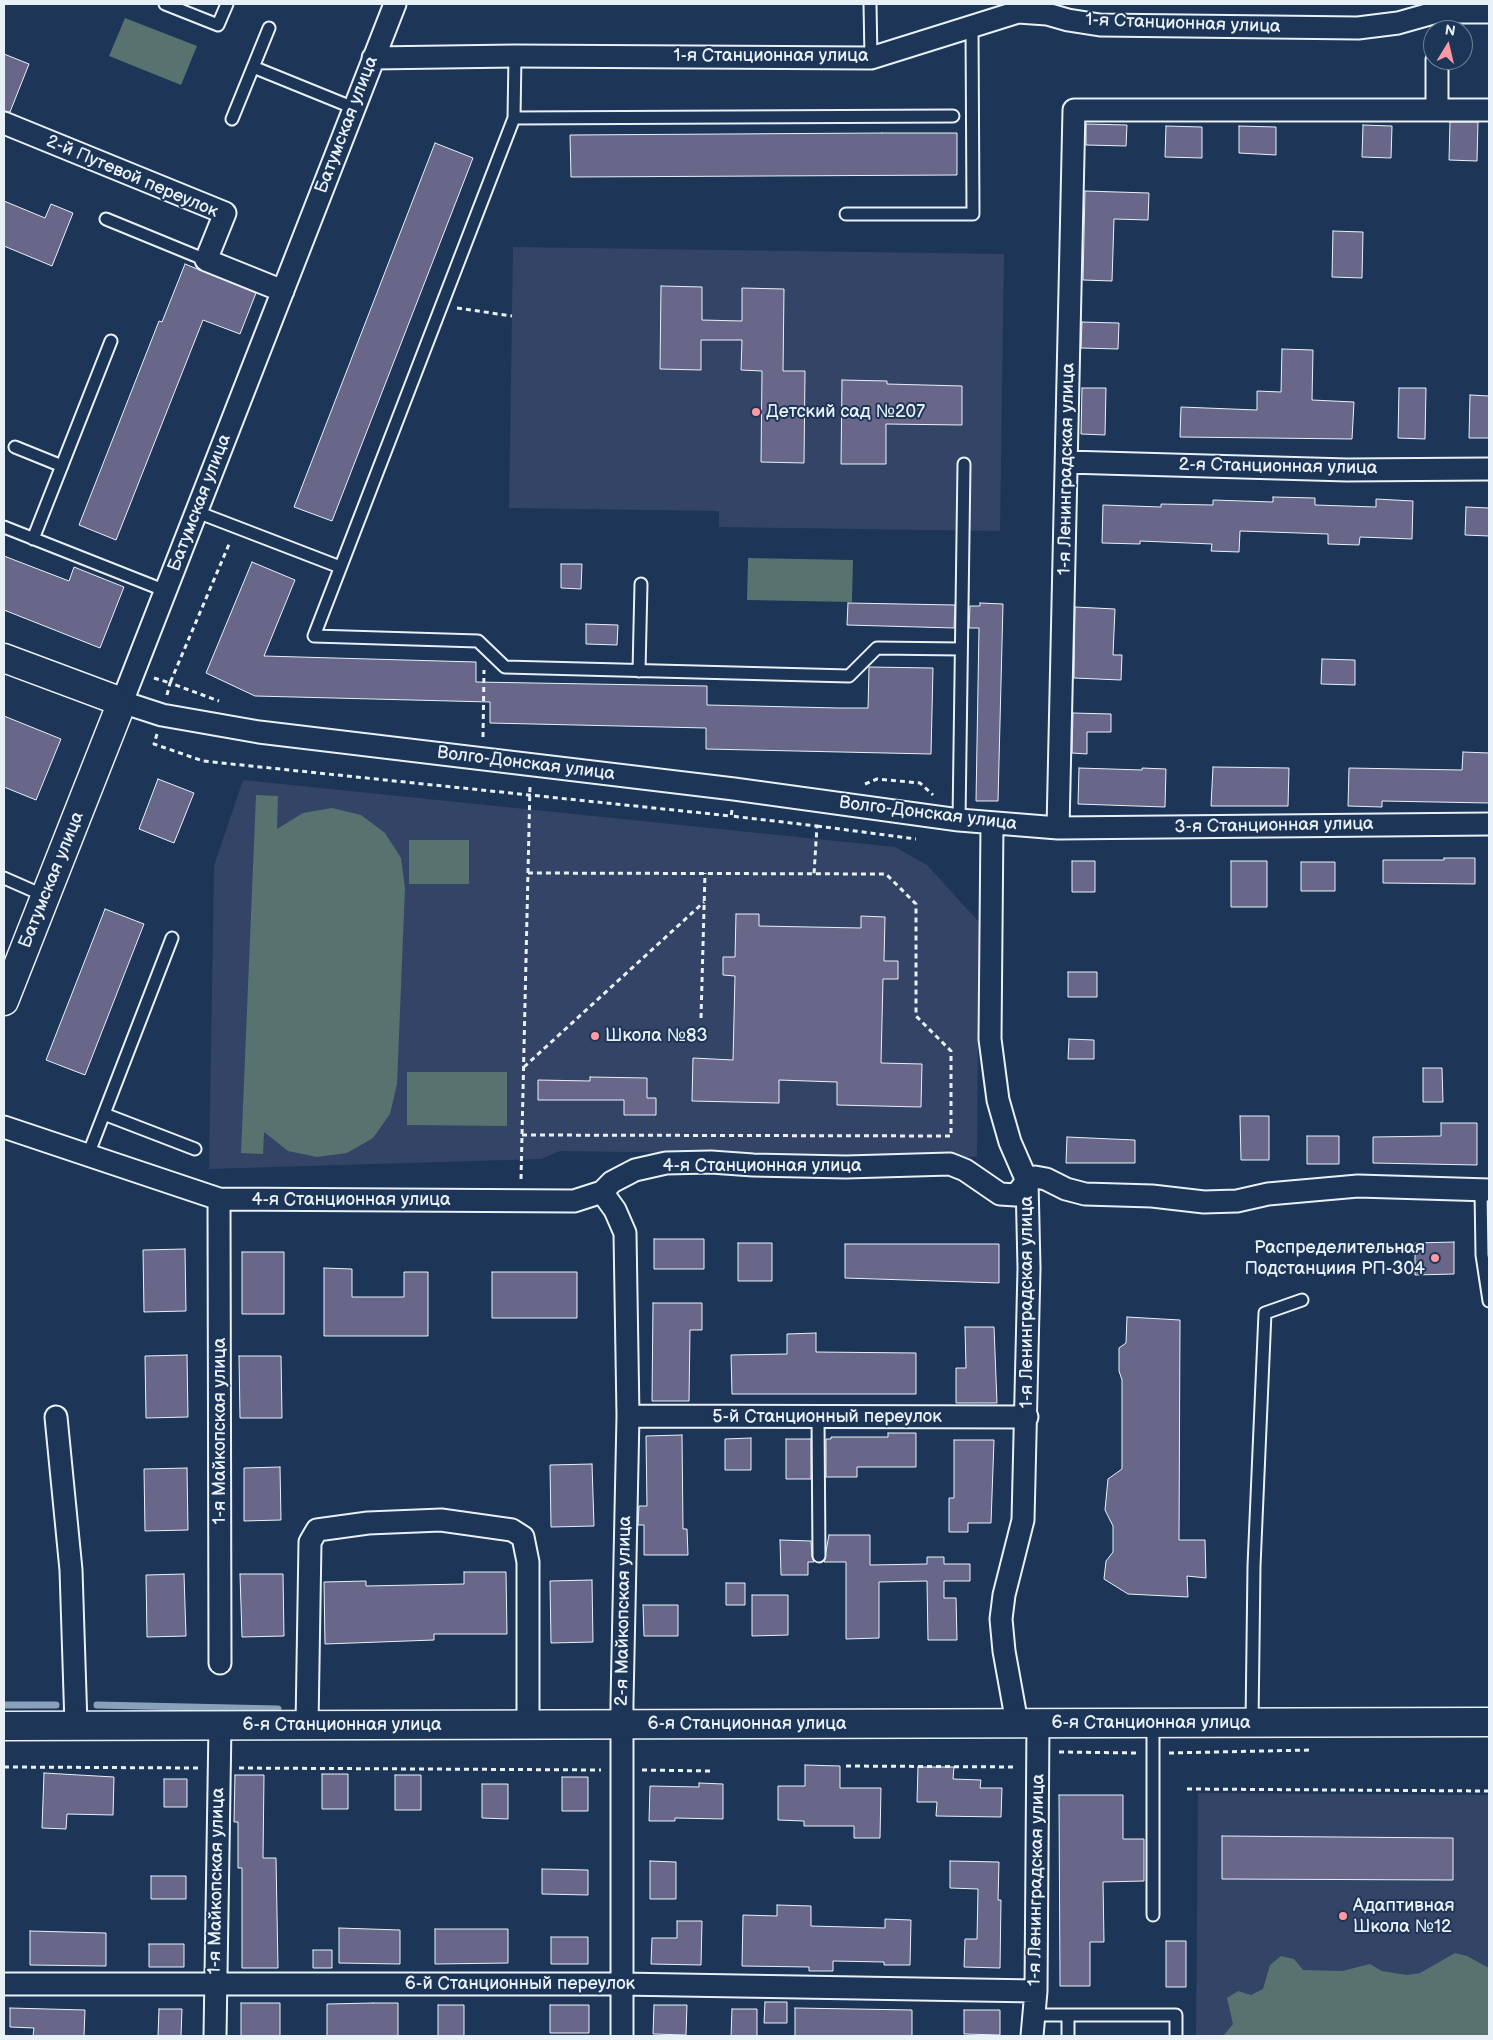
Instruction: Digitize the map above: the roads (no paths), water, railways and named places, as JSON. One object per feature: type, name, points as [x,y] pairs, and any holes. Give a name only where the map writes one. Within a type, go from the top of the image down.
[{"type":"main road","name":"Волго-Донская улица","points":[[4,658],[122,702]]},
{"type":"main road","name":"Батумская улица","points":[[6,988],[45,896],[122,702]]},
{"type":"main road","name":"6-я Станционная улица","points":[[4,1726],[1489,1722]]},
{"type":"street","name":"Батумская улица","points":[[122,702],[395,4]]},
{"type":"street","name":"1-я Станционная улица","points":[[374,58],[515,56],[871,58],[1018,12],[1047,9],[1068,20],[1100,25],[1358,28],[1423,22]]},
{"type":"street","name":"1-я Станционная улица","points":[[1443,20],[1489,12]]},
{"type":"street","points":[[1437,70],[1437,110],[1489,110]]},
{"type":"street","name":"1-я Ленинградская улица","points":[[1058,828],[1074,110],[1437,110]]},
{"type":"street","name":"2-й Путевой переулок","points":[[4,123],[226,213],[206,260]]},
{"type":"street","points":[[206,260],[283,291]]},
{"type":"street","name":"2-я Станционная улица","points":[[1067,462],[1347,470],[1489,469]]},
{"type":"street","name":"Волго-Донская улица","points":[[122,702],[162,715],[259,732],[734,789],[959,810],[992,823],[1058,828]]},
{"type":"street","name":"1-я Ленинградская улица","points":[[992,823],[991,1046],[998,1100],[1010,1142],[1027,1181],[1029,1268],[1027,1417],[1023,1520],[1004,1595],[1001,1620],[1004,1651],[1028,1723],[1038,1767],[1036,1991],[1032,2036]]},
{"type":"street","name":"3-я Станционная улица","points":[[1058,828],[1489,824]]},
{"type":"street","name":"4-я Станционная улица","points":[[4,1127],[219,1199],[574,1201],[602,1192],[612,1182],[635,1170],[666,1162],[846,1166],[950,1164],[965,1170],[1000,1194],[1016,1195],[1027,1181]]},
{"type":"street","points":[[1027,1181],[1035,1177],[1046,1179],[1066,1189],[1085,1194],[1152,1196],[1204,1202],[1237,1201],[1268,1194],[1358,1186],[1485,1190]]},
{"type":"street","name":"2-я Майкопская улица","points":[[602,1192],[615,1210],[625,1233],[628,1416],[622,1724],[622,2036]]},
{"type":"street","name":"1-я Майкопская улица","points":[[219,1199],[220,1663]]},
{"type":"street","name":"5-й Станционный переулок","points":[[628,1416],[818,1418],[1027,1417]]},
{"type":"street","points":[[56,1417],[71,1570],[76,1725]]},
{"type":"street","points":[[307,1725],[310,1542],[317,1530],[368,1523],[442,1520],[512,1530],[522,1537],[528,1562],[528,1724]]},
{"type":"street","name":"1-я Майкопская улица","points":[[215,2036],[220,1725]]},
{"type":"street","name":"6-й Станционный переулок","points":[[4,1984],[621,1984],[1036,1991]]},
{"type":"lane","points":[[165,4],[218,25],[227,4]]},
{"type":"lane","points":[[870,4],[871,58]]},
{"type":"lane","points":[[846,214],[973,214],[972,26]]},
{"type":"lane","points":[[232,119],[269,28]]},
{"type":"lane","points":[[515,56],[514,118],[314,636],[478,641],[506,667],[849,676],[877,648],[961,649]]},
{"type":"lane","points":[[253,67],[354,108]]},
{"type":"lane","points":[[514,118],[953,116]]},
{"type":"lane","points":[[106,219],[206,260]]},
{"type":"lane","points":[[33,539],[111,341]]},
{"type":"lane","points":[[15,447],[62,466]]},
{"type":"lane","points":[[959,810],[964,464]]},
{"type":"lane","points":[[197,512],[340,567]]},
{"type":"lane","points":[[4,527],[166,591]]},
{"type":"lane","points":[[639,671],[641,584]]},
{"type":"lane","points":[[4,878],[45,896]]},
{"type":"lane","points":[[88,1155],[172,938]]},
{"type":"lane","points":[[104,1114],[195,1149]]},
{"type":"lane","points":[[1485,1190],[1482,1256],[1489,1300]]},
{"type":"lane","points":[[1252,1722],[1254,1566],[1265,1313],[1302,1300]]},
{"type":"lane","points":[[818,1418],[819,1556]]},
{"type":"lane","points":[[1153,1723],[1153,1915]]},
{"type":"lane","points":[[1033,2015],[1176,2016],[1176,2036]]},
{"type":"lane","points":[[1068,2015],[1068,2036]]},
{"type":"waterway","points":[[4,1705],[56,1705]]},
{"type":"waterway","points":[[97,1705],[278,1709]]},
{"type":"place","name":"Детский сад №207","points":[[756,412]]},
{"type":"place","name":"Школа №83","points":[[595,1036]]},
{"type":"place","name":"Распределительная Подстанциия РП-304","points":[[1435,1258]]},
{"type":"place","name":"Адаптивная Школа №12","points":[[1343,1916]]}]
